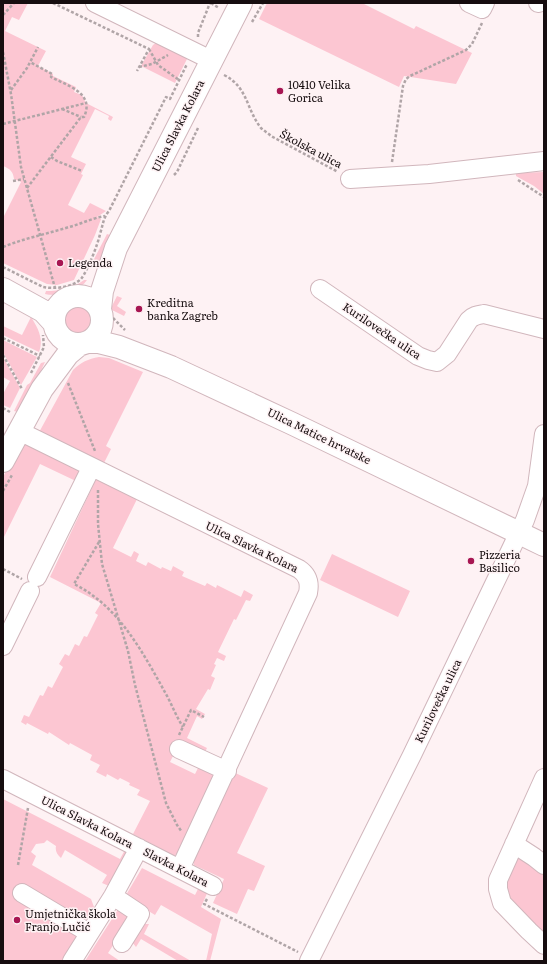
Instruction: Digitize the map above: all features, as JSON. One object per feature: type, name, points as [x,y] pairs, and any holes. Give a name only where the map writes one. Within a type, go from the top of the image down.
[{"type":"main road","name":"Ulica Slavka Kolara","points":[[80,296],[90,286],[106,247],[209,62],[240,3]]},
{"type":"main road","name":"Ulica Slavka Kolara","points":[[106,247],[102,291],[106,312]]},
{"type":"main road","points":[[3,289],[43,311],[50,328],[55,349],[31,384],[14,421],[3,461]]},
{"type":"main road","points":[[31,384],[68,354],[94,338],[101,328],[102,318],[106,312],[92,300],[80,296],[68,298],[60,303],[56,309],[50,328]]},
{"type":"main road","points":[[50,328],[70,343],[84,343]]},
{"type":"main road","name":"Ulica Matice hrvatske","points":[[84,343],[99,342],[119,347],[171,367],[544,545]]},
{"type":"street","points":[[95,3],[209,62]]},
{"type":"street","points":[[350,179],[429,174],[544,161]]},
{"type":"street","name":"Kurilovečka ulica","points":[[320,289],[405,347],[428,360],[437,362],[447,354],[469,320],[478,314],[484,314],[544,329]]},
{"type":"street","name":"Ulica Slavka Kolara","points":[[14,421],[94,469],[299,569],[304,572],[307,577],[309,587],[308,593],[227,771],[180,869]]},
{"type":"street","name":"Kurilovečka ulica","points":[[307,958],[412,755],[529,512],[536,486],[544,434]]},
{"type":"street","points":[[3,646],[94,469]]},
{"type":"street","points":[[180,748],[227,771]]},
{"type":"street","points":[[544,778],[498,880],[498,889],[502,903],[529,932],[544,945]]},
{"type":"street","name":"Ulica Slavka Kolara","points":[[3,779],[139,848],[113,896],[72,961]]},
{"type":"street","points":[[514,844],[544,865]]},
{"type":"street","name":"Slavka Kolara","points":[[139,848],[213,886]]},
{"type":"street","points":[[22,893],[89,933]]},
{"type":"street","points":[[113,896],[140,914],[122,943]]},
{"type":"path","points":[[3,15],[14,3]]},
{"type":"path","points":[[53,3],[149,49],[156,62],[178,80]]},
{"type":"path","points":[[209,62],[198,42],[198,33],[211,3],[220,9],[222,13]]},
{"type":"path","points":[[390,176],[403,86],[406,79],[418,72],[459,55],[472,44],[488,13],[479,5]]},
{"type":"path","points":[[11,90],[30,62],[38,47]]},
{"type":"path","points":[[137,71],[149,49]]},
{"type":"path","points":[[139,67],[145,67],[180,50],[209,62]]},
{"type":"path","points":[[3,52],[11,90],[21,168],[55,288]]},
{"type":"path","points":[[27,188],[81,117],[84,117],[86,112],[86,99],[82,94],[51,77],[52,74],[30,62]]},
{"type":"path","points":[[3,267],[43,287],[55,288],[67,286],[81,279],[106,247],[105,216],[109,211],[166,97],[170,98],[178,80],[209,62]]},
{"type":"path","name":"Školska ulica","points":[[209,62],[236,82],[241,88],[261,128],[270,136],[350,179]]},
{"type":"path","points":[[3,127],[4,124],[86,103]]},
{"type":"path","points":[[62,110],[81,117]]},
{"type":"path","points":[[51,157],[82,171]]},
{"type":"path","points":[[516,178],[544,197]]},
{"type":"path","points":[[13,181],[24,179]]},
{"type":"path","points":[[3,246],[97,217],[105,216]]},
{"type":"path","points":[[106,312],[126,331]]},
{"type":"path","points":[[3,355],[31,384],[50,328]]},
{"type":"path","points":[[3,338],[40,356]]},
{"type":"path","points":[[65,376],[98,459],[94,469],[102,564],[112,593],[117,618],[128,651],[135,685],[166,803],[176,825],[186,837]]},
{"type":"path","points":[[3,408],[14,421]]},
{"type":"path","points":[[100,541],[74,584],[100,600],[117,618],[140,650],[183,727]]},
{"type":"path","points":[[180,748],[179,744],[176,742],[191,710],[204,716]]},
{"type":"path","points":[[18,865],[26,814],[32,793]]},
{"type":"path","points":[[213,886],[204,904],[307,958]]},
{"type":"shaded area","points":[[3,3],[28,3],[19,20],[12,17],[5,31],[46,51],[38,66],[53,74],[53,76],[76,87],[74,92],[82,95],[86,103],[113,117],[111,121],[108,119],[109,116],[95,109],[71,157],[86,164],[81,174],[83,175],[68,205],[84,213],[90,203],[106,211],[97,217],[101,219],[74,280],[57,285],[47,284],[3,263],[3,218],[21,182],[14,179],[11,171],[3,166]]},
{"type":"shaded area","points":[[267,3],[362,3],[414,29],[416,26],[472,53],[456,84],[404,76],[399,87],[259,19]]},
{"type":"shaded area","points":[[156,43],[189,55],[175,83],[141,66],[153,45]]},
{"type":"shaded area","points":[[544,172],[544,194],[534,186],[516,176],[516,173]]},
{"type":"shaded area","points":[[107,234],[113,236],[95,268],[90,267]]},
{"type":"shaded area","points":[[84,280],[87,280],[79,288],[68,293],[56,295],[45,294],[46,291],[56,291],[75,286]]},
{"type":"shaded area","points":[[117,296],[122,298],[117,306],[126,312],[124,316],[112,310],[112,306]]},
{"type":"shaded area","points":[[78,306],[84,307],[92,315],[92,327],[84,335],[78,336],[72,335],[64,327],[63,321],[64,315],[72,307]]},
{"type":"shaded area","points":[[31,317],[41,338],[39,352],[3,335],[3,326],[22,335]]},
{"type":"shaded area","points":[[3,340],[37,357],[21,385],[3,352]]},
{"type":"shaded area","points":[[3,357],[20,388],[10,408],[3,405],[3,394],[10,381],[3,377]]},
{"type":"shaded area","points":[[99,357],[109,358],[143,372],[106,446],[111,449],[102,467],[37,436],[73,370],[85,361]]},
{"type":"shaded area","points":[[45,362],[21,413],[14,411],[27,385],[30,383],[41,363]]},
{"type":"shaded area","points":[[26,442],[85,469],[78,482],[40,464],[3,539],[3,477],[21,443]]},
{"type":"shaded area","points":[[98,475],[139,495],[113,548],[131,557],[134,551],[139,554],[136,561],[146,566],[148,562],[161,569],[162,567],[171,571],[173,566],[184,572],[182,576],[205,586],[207,583],[216,588],[217,585],[241,597],[244,590],[253,595],[250,601],[246,600],[236,620],[234,619],[218,652],[226,656],[224,661],[217,658],[214,664],[216,665],[211,676],[215,678],[210,690],[208,689],[196,709],[205,714],[202,719],[197,716],[187,738],[207,748],[204,754],[180,742],[170,762],[195,774],[200,764],[220,773],[185,847],[174,856],[133,834],[150,801],[137,795],[140,790],[129,785],[130,783],[120,778],[118,780],[107,774],[106,777],[96,772],[100,765],[90,760],[92,755],[70,743],[69,745],[49,732],[48,734],[27,723],[26,725],[21,722],[24,715],[29,717],[40,695],[43,696],[48,686],[52,688],[63,667],[59,664],[65,654],[69,656],[75,644],[79,646],[84,636],[87,637],[98,615],[95,613],[101,603],[50,577]]},
{"type":"shaded area","points":[[332,554],[410,591],[398,617],[320,580]]},
{"type":"shaded area","points":[[231,771],[268,788],[237,853],[265,866],[254,891],[248,889],[237,914],[213,903],[224,879],[194,865],[194,852]]},
{"type":"shaded area","points":[[3,799],[120,859],[126,848],[128,850],[109,886],[102,883],[107,875],[65,850],[61,858],[58,855],[56,846],[47,840],[44,843],[36,844],[31,852],[36,856],[32,865],[91,899],[94,907],[62,961],[3,961]]},
{"type":"shaded area","points":[[520,855],[544,872],[544,939],[507,901],[504,873],[509,861]]},
{"type":"shaded area","points":[[142,868],[195,895],[200,885],[209,889],[201,907],[221,919],[210,961],[206,961],[212,934],[161,905],[155,915],[129,899],[126,895]]},
{"type":"shaded area","points":[[119,908],[129,915],[129,921],[108,953],[120,961],[85,961]]},
{"type":"shaded area","points":[[142,924],[149,924],[144,934],[191,961],[178,961],[141,939],[136,947],[132,942]]},
{"type":"place","name":"10410 Velika Gorica","points":[[280,91]]},
{"type":"place","name":"Legenda","points":[[60,263]]},
{"type":"place","name":"Kreditna banka Zagreb","points":[[139,309]]},
{"type":"place","name":"Pizzeria Basilico","points":[[471,561]]},
{"type":"place","name":"Umjetnička škola Franjo Lučić","points":[[17,920]]}]
